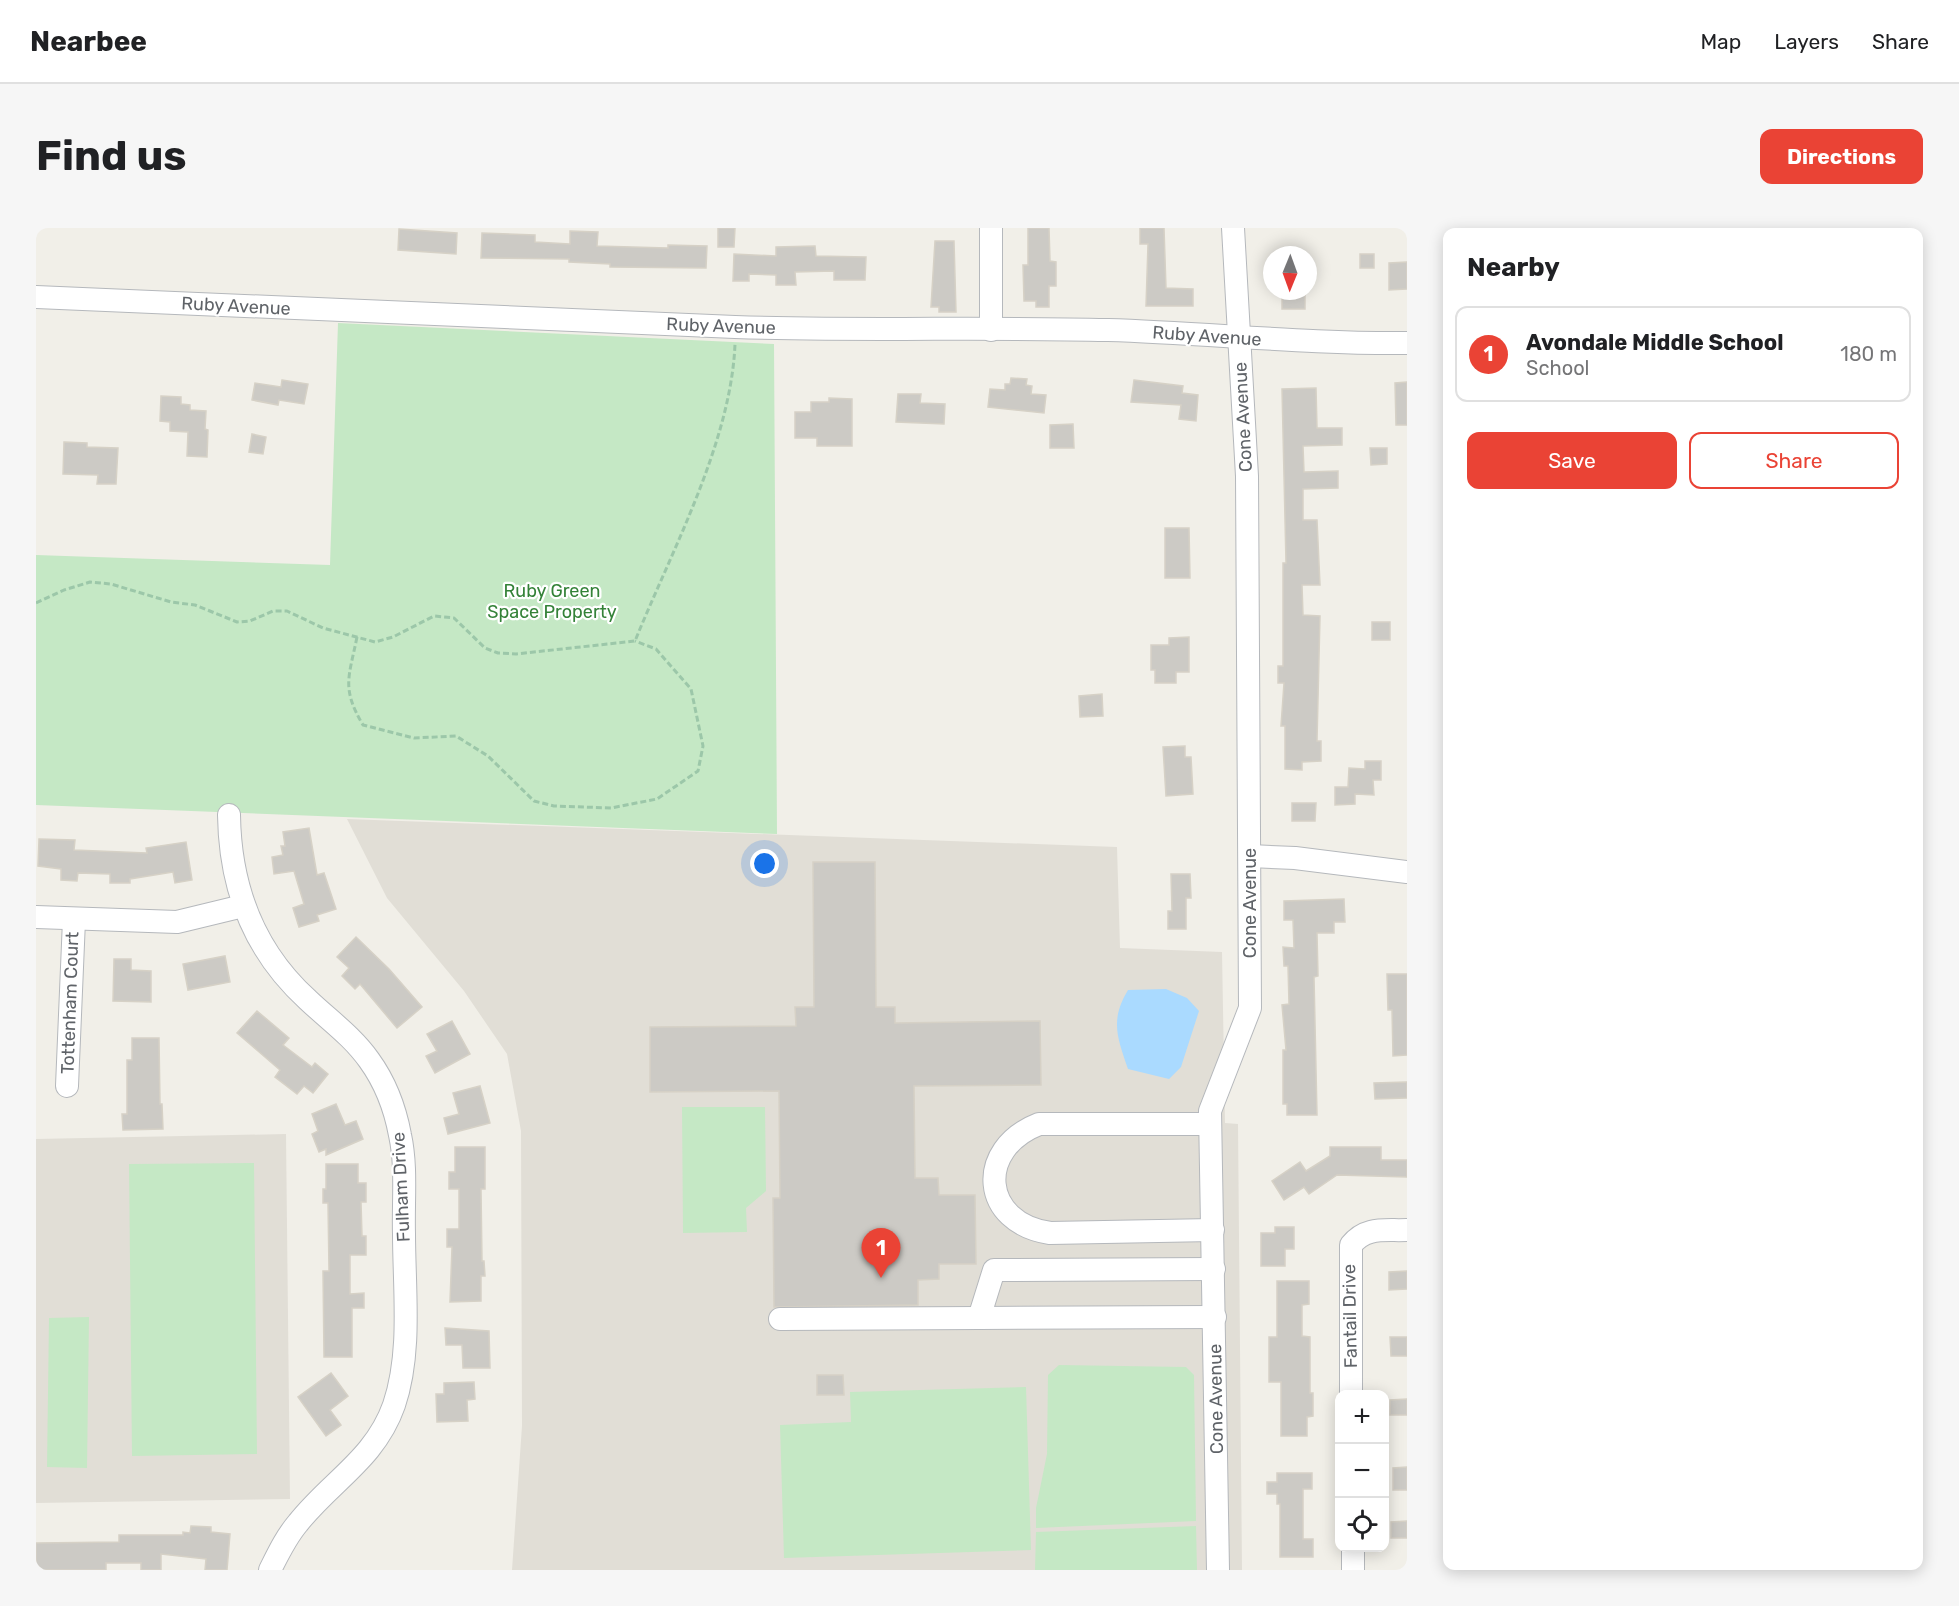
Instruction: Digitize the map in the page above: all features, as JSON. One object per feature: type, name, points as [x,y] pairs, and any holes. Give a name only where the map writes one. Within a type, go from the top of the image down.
[{"type":"street","points":[[991,228],[991,330]]},
{"type":"street","name":"Cone Avenue","points":[[1218,1570],[1210,1124],[1212,1104],[1250,1008],[1247,476],[1233,228]]},
{"type":"street","name":"Ruby Avenue","points":[[36,297],[735,327],[1108,330],[1297,342],[1407,343]]},
{"type":"street","name":"Fulham Drive","points":[[229,815],[231,861],[243,906],[260,942],[280,971],[355,1043],[380,1077],[396,1116],[403,1160],[404,1351],[394,1406],[363,1459],[298,1523],[270,1570]]},
{"type":"street","points":[[1250,856],[1294,858],[1407,872]]},
{"type":"street","points":[[36,917],[177,922],[243,906]]},
{"type":"street","name":"Tottenham Court","points":[[67,1086],[74,920]]},
{"type":"street","points":[[1210,1124],[1039,1124],[1021,1131],[1007,1143],[998,1159],[994,1178],[997,1195],[1005,1210],[1018,1222],[1033,1230],[1050,1233],[1213,1230]]},
{"type":"street","name":"Fantail Drive","points":[[1351,1390],[1350,1252],[1356,1239],[1369,1231],[1407,1230]]},
{"type":"street","points":[[979,1318],[994,1270],[1214,1269]]},
{"type":"street","points":[[780,1319],[1215,1317]]},
{"type":"street","points":[[1353,1552],[1353,1570]]},
{"type":"path","points":[[635,641],[717,442],[732,373],[735,327]]},
{"type":"path","points":[[36,603],[64,590],[90,582],[111,584],[171,602],[195,605],[237,622],[250,621],[273,611],[286,611],[323,628],[357,637],[375,642],[382,641],[434,616],[454,618],[478,643],[498,653],[516,654],[635,641],[656,649],[691,689],[704,746],[698,771],[657,800],[611,808],[554,806],[534,801],[488,756],[456,736],[414,738],[363,725],[350,703],[348,680],[357,637]]},
{"type":"shaded area","points":[[347,819],[1117,847],[1120,948],[1222,952],[1225,1123],[1238,1124],[1242,1570],[512,1570],[522,1426],[521,1131],[507,1054],[464,991],[387,898]]},
{"type":"shaded area","points":[[286,1134],[290,1499],[36,1503],[36,1139]]},
{"type":"green space","name":"Ruby Green Space Property","points":[[338,323],[774,344],[777,834],[36,805],[36,555],[330,565]]},
{"type":"green space","points":[[682,1107],[765,1107],[766,1191],[746,1208],[747,1232],[683,1233]]},
{"type":"green space","points":[[254,1163],[257,1454],[132,1456],[129,1164]]},
{"type":"green space","points":[[89,1317],[87,1468],[47,1467],[49,1318]]},
{"type":"green space","points":[[1059,1365],[1186,1367],[1194,1375],[1196,1521],[1036,1528],[1036,1508],[1047,1454],[1048,1375]]},
{"type":"green space","points":[[1026,1387],[1031,1550],[784,1558],[780,1425],[851,1422],[850,1392]]},
{"type":"green space","points":[[1196,1526],[1197,1570],[1035,1570],[1036,1532]]},
{"type":"water","points":[[1166,989],[1187,998],[1199,1011],[1181,1067],[1169,1079],[1128,1069],[1117,1029],[1119,1011],[1128,990]]},
{"type":"building","points":[[718,228],[735,228],[734,247],[718,247]]},
{"type":"building","points":[[1028,228],[1049,228],[1050,261],[1056,262],[1056,286],[1049,286],[1049,307],[1036,307],[1036,301],[1024,301],[1023,265],[1028,265]]},
{"type":"building","points":[[1140,228],[1164,228],[1166,288],[1193,289],[1193,306],[1146,306],[1148,244],[1140,244]]},
{"type":"building","points":[[399,229],[457,233],[456,254],[398,250]]},
{"type":"building","points":[[570,231],[598,232],[597,246],[668,248],[668,245],[707,246],[706,268],[610,267],[610,264],[569,262],[569,259],[481,258],[482,233],[535,235],[535,242],[570,244]]},
{"type":"building","points":[[935,241],[954,241],[956,312],[939,312],[939,307],[931,307]]},
{"type":"building","points":[[815,246],[816,256],[866,257],[865,280],[834,280],[834,271],[795,272],[796,285],[776,285],[776,275],[749,274],[749,281],[733,281],[734,254],[776,256],[776,247]]},
{"type":"building","points":[[1360,254],[1374,254],[1374,268],[1360,268]]},
{"type":"building","points":[[1407,262],[1407,289],[1389,290],[1389,263]]},
{"type":"building","points":[[1282,300],[1305,300],[1305,309],[1282,309]]},
{"type":"building","points":[[1011,378],[1027,379],[1026,385],[1032,386],[1031,394],[1046,395],[1044,413],[988,407],[990,389],[1005,390],[1005,384],[1010,384]]},
{"type":"building","points":[[282,380],[308,384],[304,404],[279,400],[278,405],[252,400],[255,383],[281,387]]},
{"type":"building","points":[[1134,380],[1183,386],[1182,393],[1198,395],[1196,421],[1179,419],[1181,405],[1131,402]]},
{"type":"building","points":[[1407,382],[1407,425],[1396,425],[1395,383]]},
{"type":"building","points":[[1316,388],[1317,428],[1342,428],[1342,445],[1303,446],[1304,472],[1338,471],[1338,488],[1303,489],[1303,520],[1317,520],[1320,585],[1302,585],[1303,615],[1320,616],[1317,741],[1321,741],[1321,761],[1302,762],[1302,770],[1285,769],[1285,726],[1281,726],[1284,683],[1278,683],[1278,666],[1283,666],[1283,563],[1286,563],[1282,389]]},
{"type":"building","points":[[898,394],[921,394],[920,403],[945,404],[944,424],[896,422]]},
{"type":"building","points":[[161,396],[181,397],[181,404],[190,405],[190,410],[206,411],[207,457],[187,456],[188,432],[170,431],[170,422],[160,421]]},
{"type":"building","points":[[829,398],[852,399],[852,446],[817,446],[817,438],[795,438],[795,412],[811,412],[811,402],[829,402]]},
{"type":"building","points":[[1073,424],[1074,448],[1050,448],[1050,425]]},
{"type":"building","points":[[252,434],[266,437],[263,454],[249,452]]},
{"type":"building","points":[[64,442],[87,443],[87,447],[118,448],[116,484],[97,484],[98,475],[63,474]]},
{"type":"building","points":[[1370,448],[1387,448],[1387,464],[1371,465]]},
{"type":"building","points":[[1165,528],[1189,528],[1190,578],[1165,578]]},
{"type":"building","points":[[1372,622],[1390,622],[1390,640],[1372,640]]},
{"type":"building","points":[[1189,637],[1189,672],[1176,672],[1176,683],[1155,683],[1155,670],[1151,670],[1151,645],[1169,645],[1169,638]]},
{"type":"building","points":[[1102,694],[1103,716],[1080,717],[1079,696]]},
{"type":"building","points":[[1185,746],[1185,757],[1191,757],[1193,794],[1166,796],[1163,747]]},
{"type":"building","points":[[1365,761],[1381,761],[1381,780],[1373,780],[1374,795],[1355,794],[1355,804],[1335,805],[1335,787],[1348,787],[1349,768],[1365,769]]},
{"type":"building","points":[[1292,803],[1316,803],[1315,821],[1292,821]]},
{"type":"building","points":[[309,828],[317,875],[324,873],[336,909],[317,915],[319,921],[299,927],[293,908],[304,904],[294,871],[274,874],[272,857],[283,855],[281,846],[285,846],[283,832]]},
{"type":"building","points":[[39,839],[75,840],[74,850],[147,853],[146,848],[186,842],[192,880],[175,883],[173,872],[130,879],[130,883],[110,883],[110,874],[78,873],[77,881],[61,880],[61,869],[38,866]]},
{"type":"building","points":[[813,862],[875,862],[876,1007],[895,1007],[895,1023],[1040,1021],[1041,1085],[914,1086],[915,1178],[938,1178],[939,1195],[975,1195],[976,1264],[939,1264],[939,1279],[918,1280],[918,1305],[774,1307],[773,1198],[780,1198],[779,1091],[650,1092],[650,1027],[796,1026],[795,1007],[814,1007]]},
{"type":"building","points":[[1171,874],[1190,874],[1191,898],[1186,898],[1186,929],[1168,929],[1168,911],[1172,911]]},
{"type":"building","points":[[1344,899],[1345,922],[1334,922],[1334,933],[1317,933],[1318,976],[1314,977],[1317,1115],[1287,1115],[1287,1104],[1283,1104],[1283,1050],[1286,1050],[1282,1005],[1289,1004],[1288,966],[1284,966],[1283,947],[1294,948],[1293,920],[1284,920],[1284,901]]},
{"type":"building","points":[[356,937],[389,969],[422,1007],[397,1028],[360,984],[355,989],[342,976],[349,968],[337,957]]},
{"type":"building","points":[[225,956],[230,982],[188,990],[183,964]]},
{"type":"building","points":[[114,959],[131,959],[131,970],[151,971],[151,1002],[113,1001]]},
{"type":"building","points":[[1387,974],[1407,974],[1407,1055],[1393,1056],[1392,1010],[1388,1010]]},
{"type":"building","points":[[257,1011],[289,1038],[283,1045],[312,1067],[315,1063],[328,1074],[313,1093],[304,1086],[297,1094],[275,1077],[280,1070],[237,1033]]},
{"type":"building","points":[[452,1021],[470,1054],[435,1073],[426,1056],[437,1051],[427,1034]]},
{"type":"building","points":[[132,1038],[159,1038],[160,1104],[162,1104],[163,1129],[123,1130],[122,1114],[127,1114],[127,1060],[132,1060]]},
{"type":"building","points":[[1407,1082],[1407,1098],[1375,1099],[1374,1083]]},
{"type":"building","points":[[480,1086],[490,1123],[448,1134],[444,1118],[459,1114],[453,1093]]},
{"type":"building","points":[[336,1104],[345,1125],[356,1121],[363,1139],[326,1155],[326,1149],[319,1152],[312,1134],[318,1131],[312,1114]]},
{"type":"building","points":[[455,1147],[485,1147],[485,1189],[481,1189],[482,1261],[484,1261],[485,1276],[481,1276],[481,1301],[450,1302],[452,1247],[447,1247],[447,1229],[459,1229],[459,1189],[449,1189],[449,1172],[455,1172]]},
{"type":"building","points":[[1330,1147],[1381,1147],[1381,1160],[1407,1160],[1407,1177],[1337,1175],[1309,1194],[1304,1187],[1284,1200],[1272,1181],[1300,1162],[1306,1171],[1330,1156]]},
{"type":"building","points":[[326,1164],[358,1164],[358,1183],[366,1183],[366,1202],[361,1202],[362,1236],[366,1236],[366,1255],[350,1255],[350,1294],[364,1293],[364,1308],[352,1308],[352,1357],[324,1357],[323,1271],[329,1271],[328,1203],[323,1203],[323,1189],[326,1189]]},
{"type":"building","points":[[1275,1227],[1294,1227],[1294,1249],[1285,1249],[1285,1266],[1261,1266],[1261,1233],[1275,1233]]},
{"type":"building","points":[[1407,1271],[1407,1289],[1389,1290],[1389,1272]]},
{"type":"building","points":[[1277,1281],[1309,1281],[1309,1304],[1302,1305],[1302,1336],[1310,1337],[1310,1393],[1313,1393],[1313,1416],[1307,1417],[1307,1436],[1281,1436],[1281,1382],[1269,1382],[1269,1337],[1277,1337]]},
{"type":"building","points":[[445,1328],[489,1331],[490,1368],[463,1368],[462,1345],[446,1345]]},
{"type":"building","points":[[1390,1337],[1407,1337],[1407,1356],[1391,1356]]},
{"type":"building","points":[[331,1373],[348,1396],[330,1410],[341,1425],[326,1436],[298,1397]]},
{"type":"building","points":[[817,1375],[843,1375],[844,1395],[817,1395]]},
{"type":"building","points":[[474,1382],[475,1399],[467,1400],[468,1421],[437,1422],[436,1394],[444,1394],[444,1383]]},
{"type":"building","points":[[1407,1399],[1407,1415],[1390,1415],[1390,1400]]},
{"type":"building","points":[[1407,1467],[1407,1490],[1393,1490],[1393,1468]]},
{"type":"building","points":[[1277,1473],[1312,1473],[1312,1489],[1303,1489],[1303,1539],[1313,1539],[1313,1557],[1280,1557],[1280,1504],[1277,1504],[1277,1494],[1267,1494],[1267,1482],[1277,1482]]},
{"type":"building","points":[[1407,1521],[1407,1538],[1391,1538],[1391,1522]]},
{"type":"building","points":[[191,1526],[211,1527],[211,1532],[230,1534],[227,1570],[205,1570],[206,1559],[161,1554],[161,1570],[141,1570],[141,1563],[106,1563],[106,1570],[36,1570],[36,1543],[119,1542],[119,1535],[183,1535],[183,1532],[190,1533]]},
{"type":"place","name":"Avondale Middle School","points":[[881,1278]]}]
